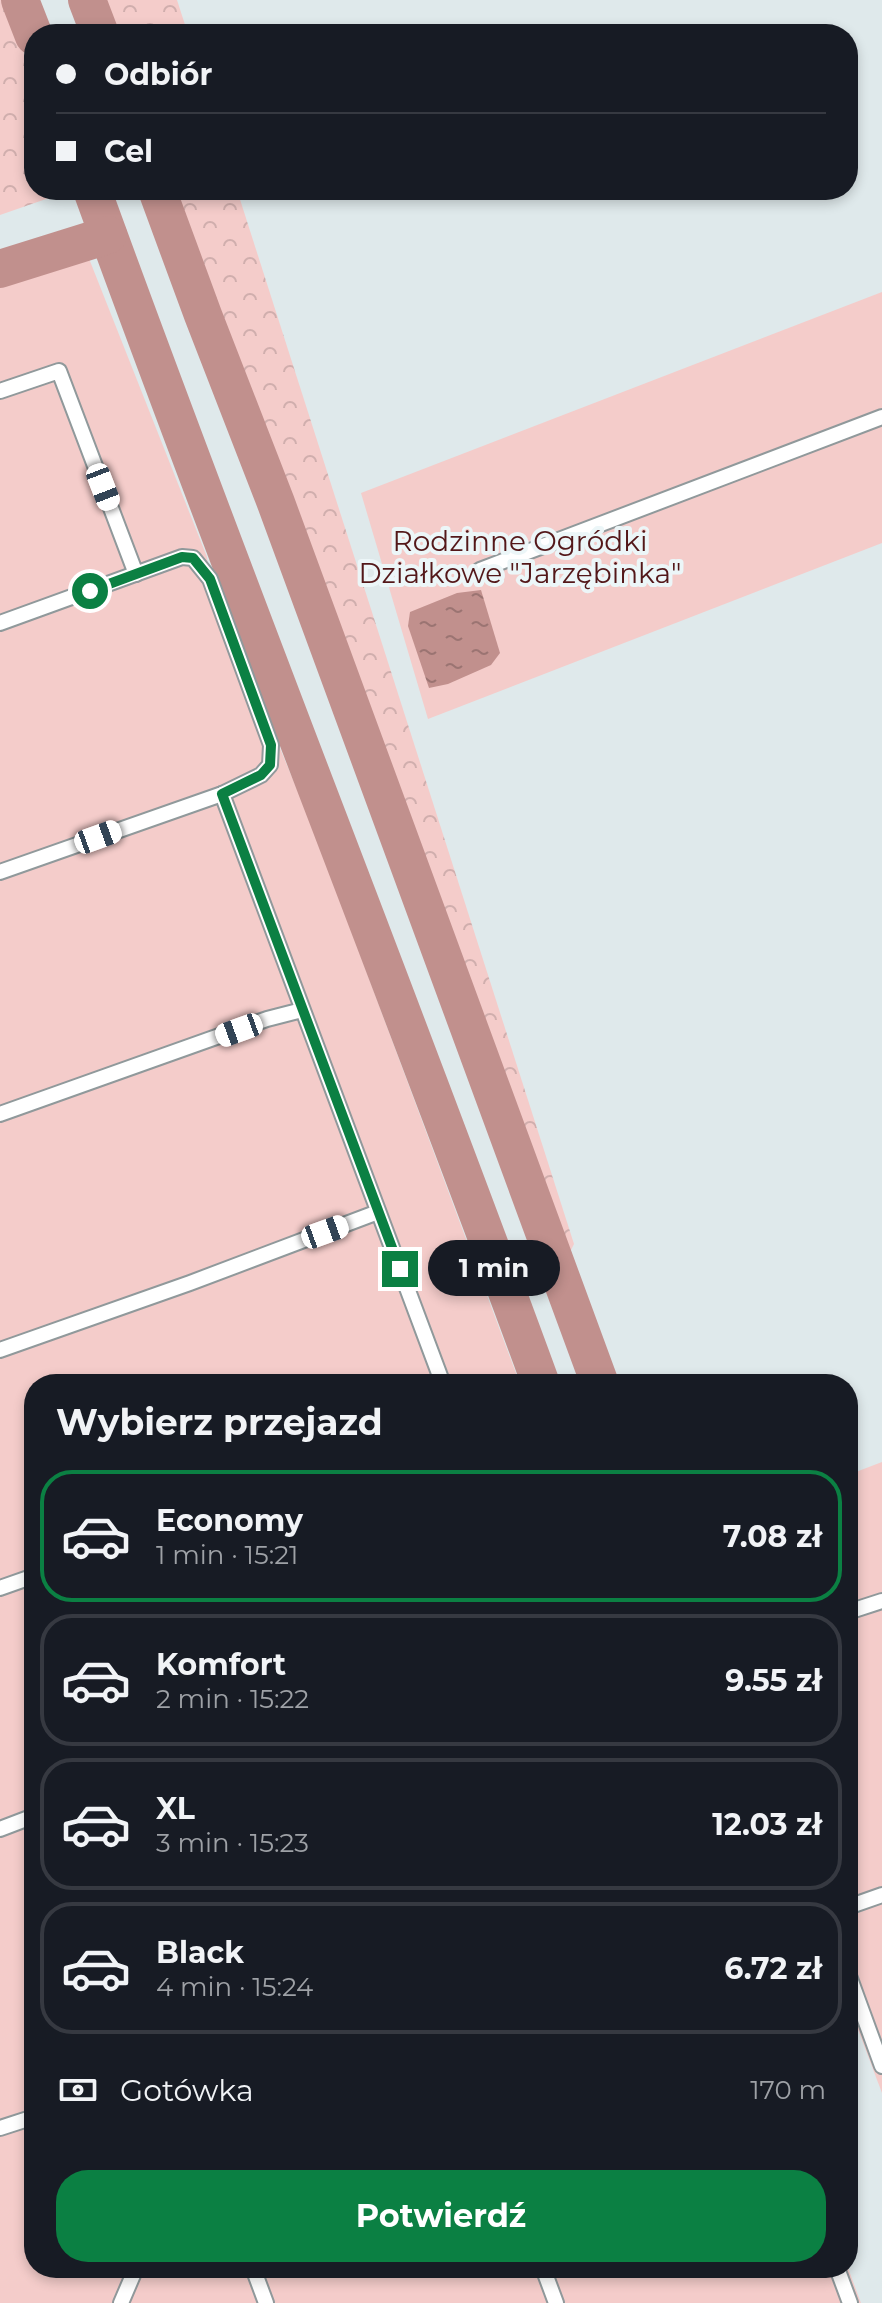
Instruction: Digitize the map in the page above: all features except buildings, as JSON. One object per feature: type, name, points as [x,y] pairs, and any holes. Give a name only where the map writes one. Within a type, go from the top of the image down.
[{"type":"lane","points":[[0,391],[59,371],[136,574]]},
{"type":"lane","points":[[480,570],[882,417]]},
{"type":"lane","points":[[0,623],[182,557],[193,558],[210,579],[271,745],[270,765],[261,775],[222,794],[0,872]]},
{"type":"lane","points":[[222,794],[439,1374]]},
{"type":"lane","points":[[0,1114],[267,1019],[302,1010]]},
{"type":"lane","points":[[0,1350],[378,1212]]},
{"type":"lane","points":[[0,1588],[24,1580]]},
{"type":"lane","points":[[858,1609],[882,1601]]},
{"type":"lane","points":[[0,1829],[24,1820]]},
{"type":"lane","points":[[858,1903],[882,1895]]},
{"type":"lane","points":[[858,2000],[882,2066]]},
{"type":"lane","points":[[0,2128],[24,2120]]},
{"type":"lane","points":[[121,2303],[132,2278]]},
{"type":"lane","points":[[257,2278],[266,2303]]},
{"type":"lane","points":[[547,2278],[556,2303]]},
{"type":"lane","points":[[841,2278],[850,2303]]},
{"type":"green space","points":[[0,0],[5,0],[24,53],[24,200],[43,200],[0,215]]},
{"type":"green space","points":[[82,0],[177,0],[185,24],[90,24]]},
{"type":"green space","points":[[155,200],[240,200],[574,1244],[550,1292]]},
{"type":"green space","points":[[86,251],[207,557],[210,579],[313,828],[516,1374],[24,1374],[24,2278],[852,2278],[861,2303],[0,2303],[0,280]]},
{"type":"green space","name":"Rodzinne Ogródki Działkowe \"Jarzębinka\"","points":[[882,292],[882,543],[428,719],[361,493]]},
{"type":"green space","points":[[882,1462],[882,2093],[858,2029],[858,1471]]},
{"type":"water","points":[[481,590],[500,653],[491,665],[448,684],[429,688],[408,626],[410,612],[457,593]]},
{"type":"waterway","points":[[20,0],[29,24]]},
{"type":"waterway","points":[[87,0],[96,24]]},
{"type":"waterway","points":[[96,200],[537,1374]]},
{"type":"waterway","points":[[161,200],[276,503],[596,1374]]},
{"type":"waterway","points":[[0,269],[108,235]]},
{"type":"route","points":[[90,591],[182,557],[193,558],[210,579],[271,745],[270,765],[261,775],[222,794],[400,1269]]}]
